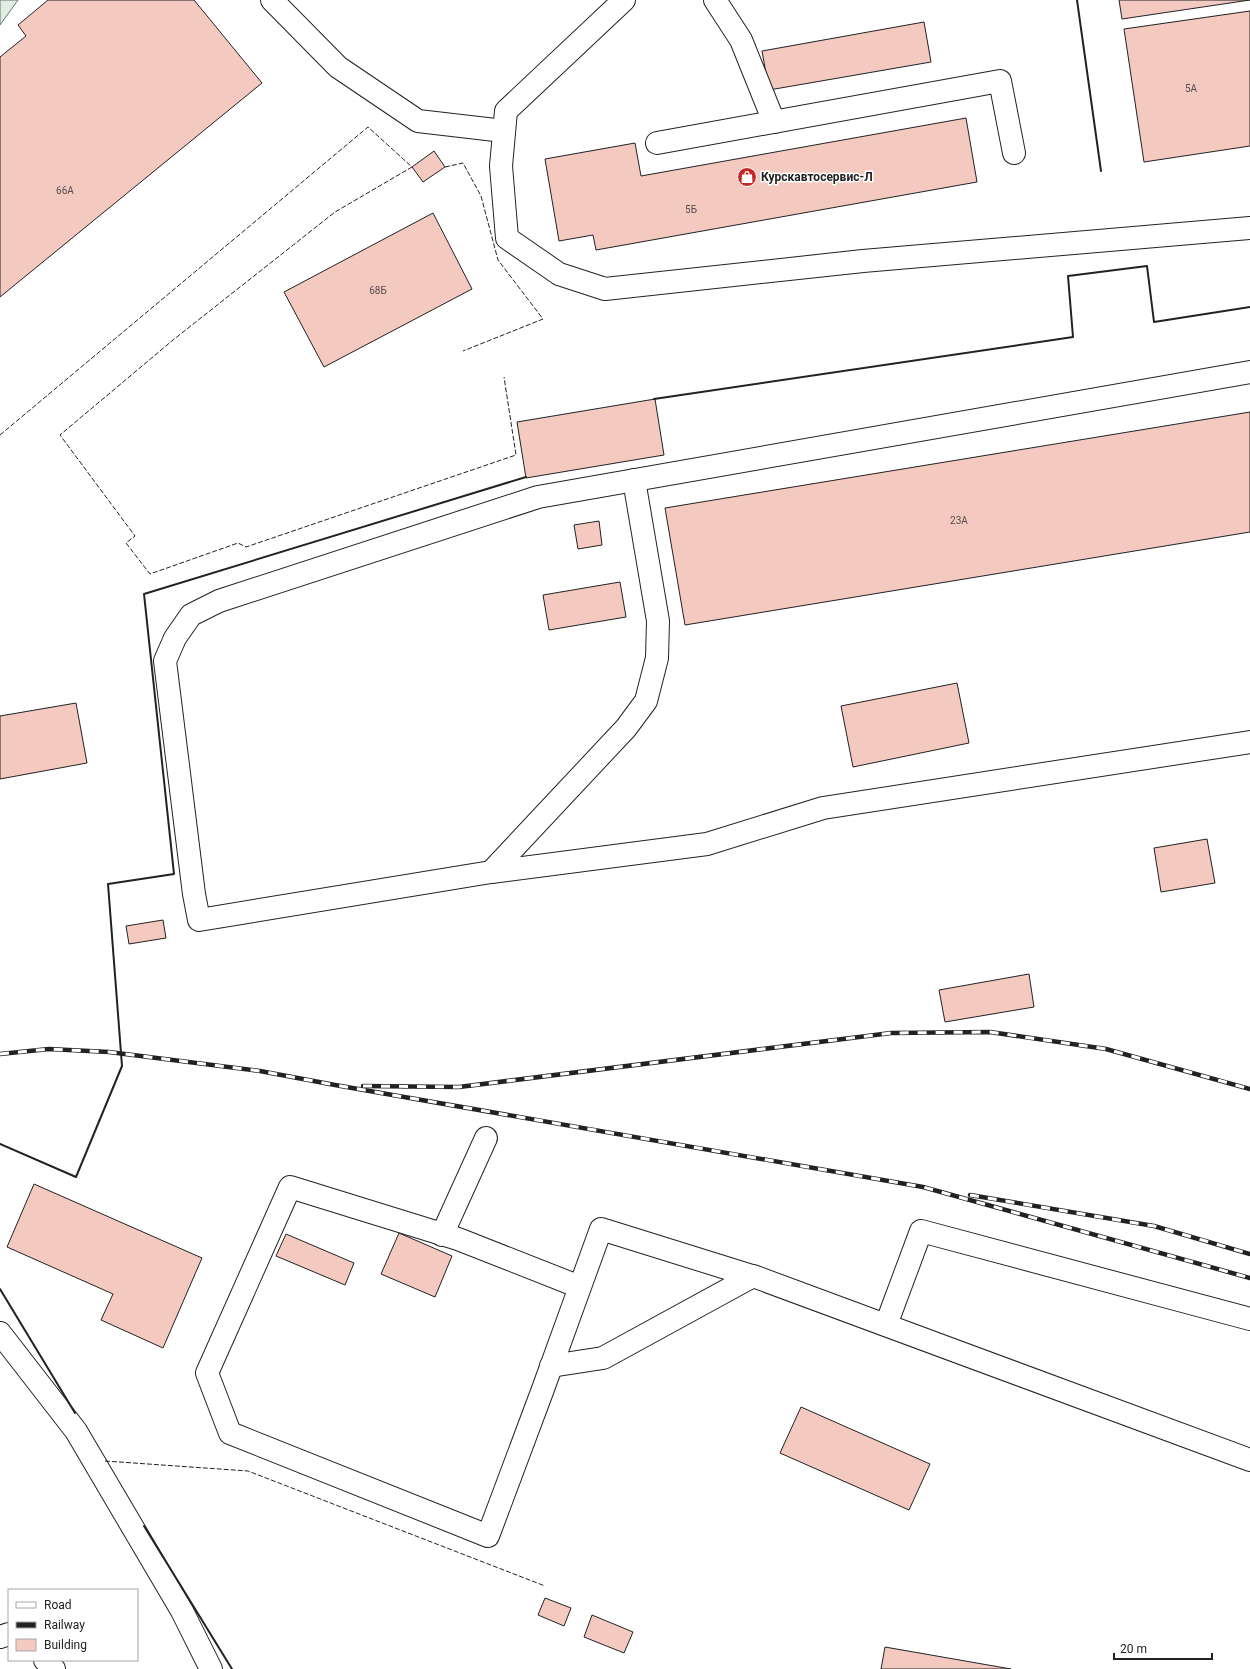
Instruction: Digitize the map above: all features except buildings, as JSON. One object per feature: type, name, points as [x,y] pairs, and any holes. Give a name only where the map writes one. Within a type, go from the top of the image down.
[{"type":"street","points":[[272,0],[338,68],[418,121],[505,121]]},
{"type":"street","points":[[624,0],[505,121],[501,166],[507,238],[559,274],[605,289],[863,261],[1250,228]]},
{"type":"street","points":[[715,0],[741,40],[774,122]]},
{"type":"street","points":[[658,143],[1000,81],[1014,153]]},
{"type":"street","points":[[1250,372],[538,497],[219,601],[191,615],[175,638],[164,661],[194,894],[199,920],[491,872],[707,844],[823,808],[1250,742]]},
{"type":"street","points":[[491,872],[626,728],[646,701],[657,658],[658,621],[634,480]]},
{"type":"street","points":[[442,1234],[486,1138]]},
{"type":"street","points":[[580,1287],[442,1234],[290,1187],[207,1373],[230,1433],[488,1536],[551,1366],[580,1287],[601,1229],[755,1277],[1250,1460]]},
{"type":"street","points":[[886,1325],[922,1231],[1250,1319]]},
{"type":"street","points":[[551,1366],[603,1358],[753,1276],[755,1277]]},
{"type":"street","points":[[0,1333],[76,1431],[182,1611],[211,1669]]},
{"type":"street","points":[[46,1661],[54,1669]]},
{"type":"green space","points":[[0,0],[18,0],[0,25]]},
{"type":"railway","points":[[363,1086],[459,1087],[891,1033],[990,1032],[1106,1049],[1250,1089]]},
{"type":"railway","points":[[0,1054],[49,1049],[109,1052],[260,1071],[923,1187],[1250,1278]]},
{"type":"railway","points":[[970,1195],[1154,1226],[1250,1254]]},
{"type":"fence","points":[[0,435],[368,127],[412,167],[335,212],[173,340],[60,435],[135,536],[126,543],[150,574],[238,543],[246,547],[516,455],[504,377]]},
{"type":"fence","points":[[445,167],[463,163],[481,196],[498,260],[543,319],[463,351]]},
{"type":"fence","points":[[105,1461],[248,1471],[545,1586]]},
{"type":"wall","points":[[1077,0],[1101,171]]},
{"type":"wall","points":[[654,399],[1073,337],[1068,276],[1147,266],[1154,322],[1250,307]]},
{"type":"wall","points":[[0,1144],[76,1177],[122,1066],[108,884],[174,874],[144,594],[526,477]]},
{"type":"wall","points":[[0,1289],[75,1413]]},
{"type":"wall","points":[[144,1526],[232,1669]]},
{"type":"place","name":"Курскавтосервис-Л","points":[[747,177]]}]
